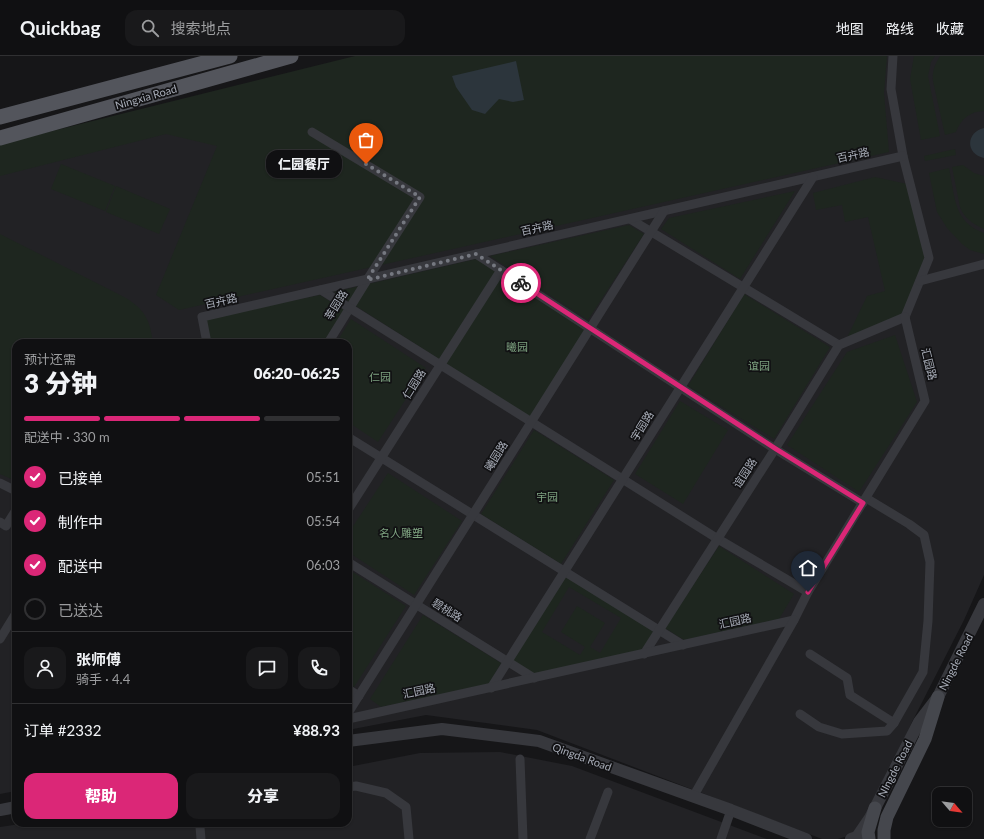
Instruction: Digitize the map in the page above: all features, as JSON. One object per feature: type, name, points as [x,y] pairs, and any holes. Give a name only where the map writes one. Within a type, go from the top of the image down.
[{"type":"main road","name":"Ningxia Road","points":[[0,117],[230,56]]},
{"type":"main road","name":"Ningxia Road","points":[[0,138],[289,56]]},
{"type":"main road","points":[[884,839],[887,817],[925,739],[938,697]]},
{"type":"main road","points":[[869,839],[868,832],[875,808]]},
{"type":"street","points":[[630,219],[839,345],[905,317],[928,258],[904,156],[891,89],[893,56]]},
{"type":"street","points":[[312,132],[420,197],[330,339]]},
{"type":"street","name":"百卉路","points":[[205,339],[202,317],[904,156]]},
{"type":"street","name":"宇园路","points":[[491,688],[813,177]]},
{"type":"street","name":"曦园路","points":[[352,707],[664,211]]},
{"type":"street","points":[[476,254],[776,449],[864,501],[909,524],[924,535],[930,562],[928,622],[923,672],[894,722],[887,731],[842,734],[819,727],[800,714]]},
{"type":"street","points":[[920,281],[984,264]]},
{"type":"street","name":"仁园路","points":[[352,504],[500,270]]},
{"type":"street","points":[[321,290],[718,539],[808,592]]},
{"type":"street","name":"汇园路","points":[[352,718],[794,620],[808,592],[925,401],[905,317]]},
{"type":"street","name":"谊园路","points":[[644,654],[776,449],[839,345]]},
{"type":"street","points":[[352,440],[683,645]]},
{"type":"street","points":[[0,483],[12,489]]},
{"type":"street","points":[[0,522],[6,526],[12,516]]},
{"type":"street","name":"碧桃路","points":[[352,564],[534,678]]},
{"type":"street","name":"Ningde Road","points":[[938,697],[984,604]]},
{"type":"street","points":[[0,639],[12,620]]},
{"type":"street","points":[[693,796],[794,620]]},
{"type":"street","points":[[810,654],[847,678],[850,695],[894,722]]},
{"type":"street","points":[[352,692],[359,696]]},
{"type":"street","name":"NIngde Road","points":[[851,839],[857,837],[875,808],[919,722],[938,697]]},
{"type":"street","name":"Qingda Road","points":[[352,740],[442,729],[539,741],[693,796],[806,839]]},
{"type":"street","points":[[520,759],[523,839]]},
{"type":"street","points":[[352,786],[386,793],[406,807],[409,839]]},
{"type":"street","points":[[590,839],[608,792]]},
{"type":"street","points":[[0,810],[12,808]]},
{"type":"street","points":[[721,839],[731,810]]},
{"type":"street","points":[[200,827],[201,839]]},
{"type":"shaded area","points":[[361,56],[984,56],[984,575],[964,620],[912,722],[888,778],[854,834],[838,839],[822,839],[537,730],[426,715],[352,729],[352,339],[12,339],[12,792],[0,794],[0,152]]},
{"type":"shaded area","points":[[516,61],[524,100],[513,102],[499,99],[485,114],[472,110],[456,87],[452,76]]},
{"type":"shaded area","points":[[984,128],[984,158],[973,152],[970,143],[974,134],[978,130]]},
{"type":"shaded area","points":[[500,752],[572,766],[767,839],[0,839],[0,827],[12,825],[12,827],[352,827],[352,766],[420,753]]},
{"type":"green space","points":[[355,56],[887,56],[884,93],[889,152],[179,310],[156,295],[217,146],[166,134],[0,176],[0,144]]},
{"type":"green space","points":[[914,56],[935,56],[931,62],[928,76],[940,136],[921,140],[910,79]]},
{"type":"green space","points":[[940,56],[984,56],[984,111],[970,114],[963,120],[956,132],[945,135],[933,81],[934,68]]},
{"type":"green space","points":[[955,149],[956,155],[925,161],[924,156]]},
{"type":"green space","points":[[61,164],[115,186],[105,211],[51,189]]},
{"type":"green space","points":[[963,165],[974,173],[984,176],[984,229],[969,220],[960,207],[952,167]]},
{"type":"green space","points":[[949,168],[957,207],[961,215],[966,222],[984,233],[984,254],[970,250],[962,244],[947,228],[937,212],[929,173]]},
{"type":"green space","points":[[875,177],[907,184],[926,257],[903,316],[846,340],[867,296],[885,291],[868,217],[845,222],[842,205],[816,210],[813,193]]},
{"type":"green space","points":[[116,186],[170,209],[159,234],[106,212]]},
{"type":"green space","points":[[795,191],[740,279],[661,229],[669,218]]},
{"type":"green space","points":[[629,225],[644,234],[588,320],[490,256]]},
{"type":"green space","points":[[0,234],[132,302],[146,316],[152,339],[12,339],[12,479],[0,474]]},
{"type":"green space","name":"曦园","points":[[476,259],[586,330],[530,417],[334,292]]},
{"type":"green space","name":"谊园","points":[[744,294],[830,347],[774,439],[688,386]]},
{"type":"green space","points":[[320,295],[344,310],[326,339],[209,339],[205,318]]},
{"type":"green space","name":"仁园","points":[[351,319],[426,368],[378,442],[352,425],[352,339],[338,339]]},
{"type":"green space","points":[[895,335],[917,402],[859,492],[787,445],[847,352]]},
{"type":"green space","points":[[680,401],[728,430],[683,504],[635,474]]},
{"type":"green space","name":"宇园","points":[[534,430],[614,480],[561,564],[481,514]]},
{"type":"green space","name":"名人雕塑","points":[[388,473],[462,521],[414,595],[352,555],[352,528]]},
{"type":"green space","points":[[719,546],[794,594],[779,619],[684,640],[665,628]]},
{"type":"green space","points":[[352,572],[406,606],[354,687],[352,686]]},
{"type":"green space","points":[[565,576],[655,631],[642,651],[535,674],[512,660]],"holes":[[[569,587],[621,618],[600,653],[590,647],[605,623],[577,606],[561,632],[585,647],[580,655],[542,632]]]},
{"type":"green space","points":[[423,615],[501,663],[489,684],[381,707],[370,699]]},
{"type":"way so far","points":[[366,164],[420,197],[367,280],[476,254],[521,283]]},
{"type":"place","name":"仁园餐厅","points":[[366,164]]},
{"type":"route","points":[[521,283],[776,449],[863,503],[808,592]]}]
